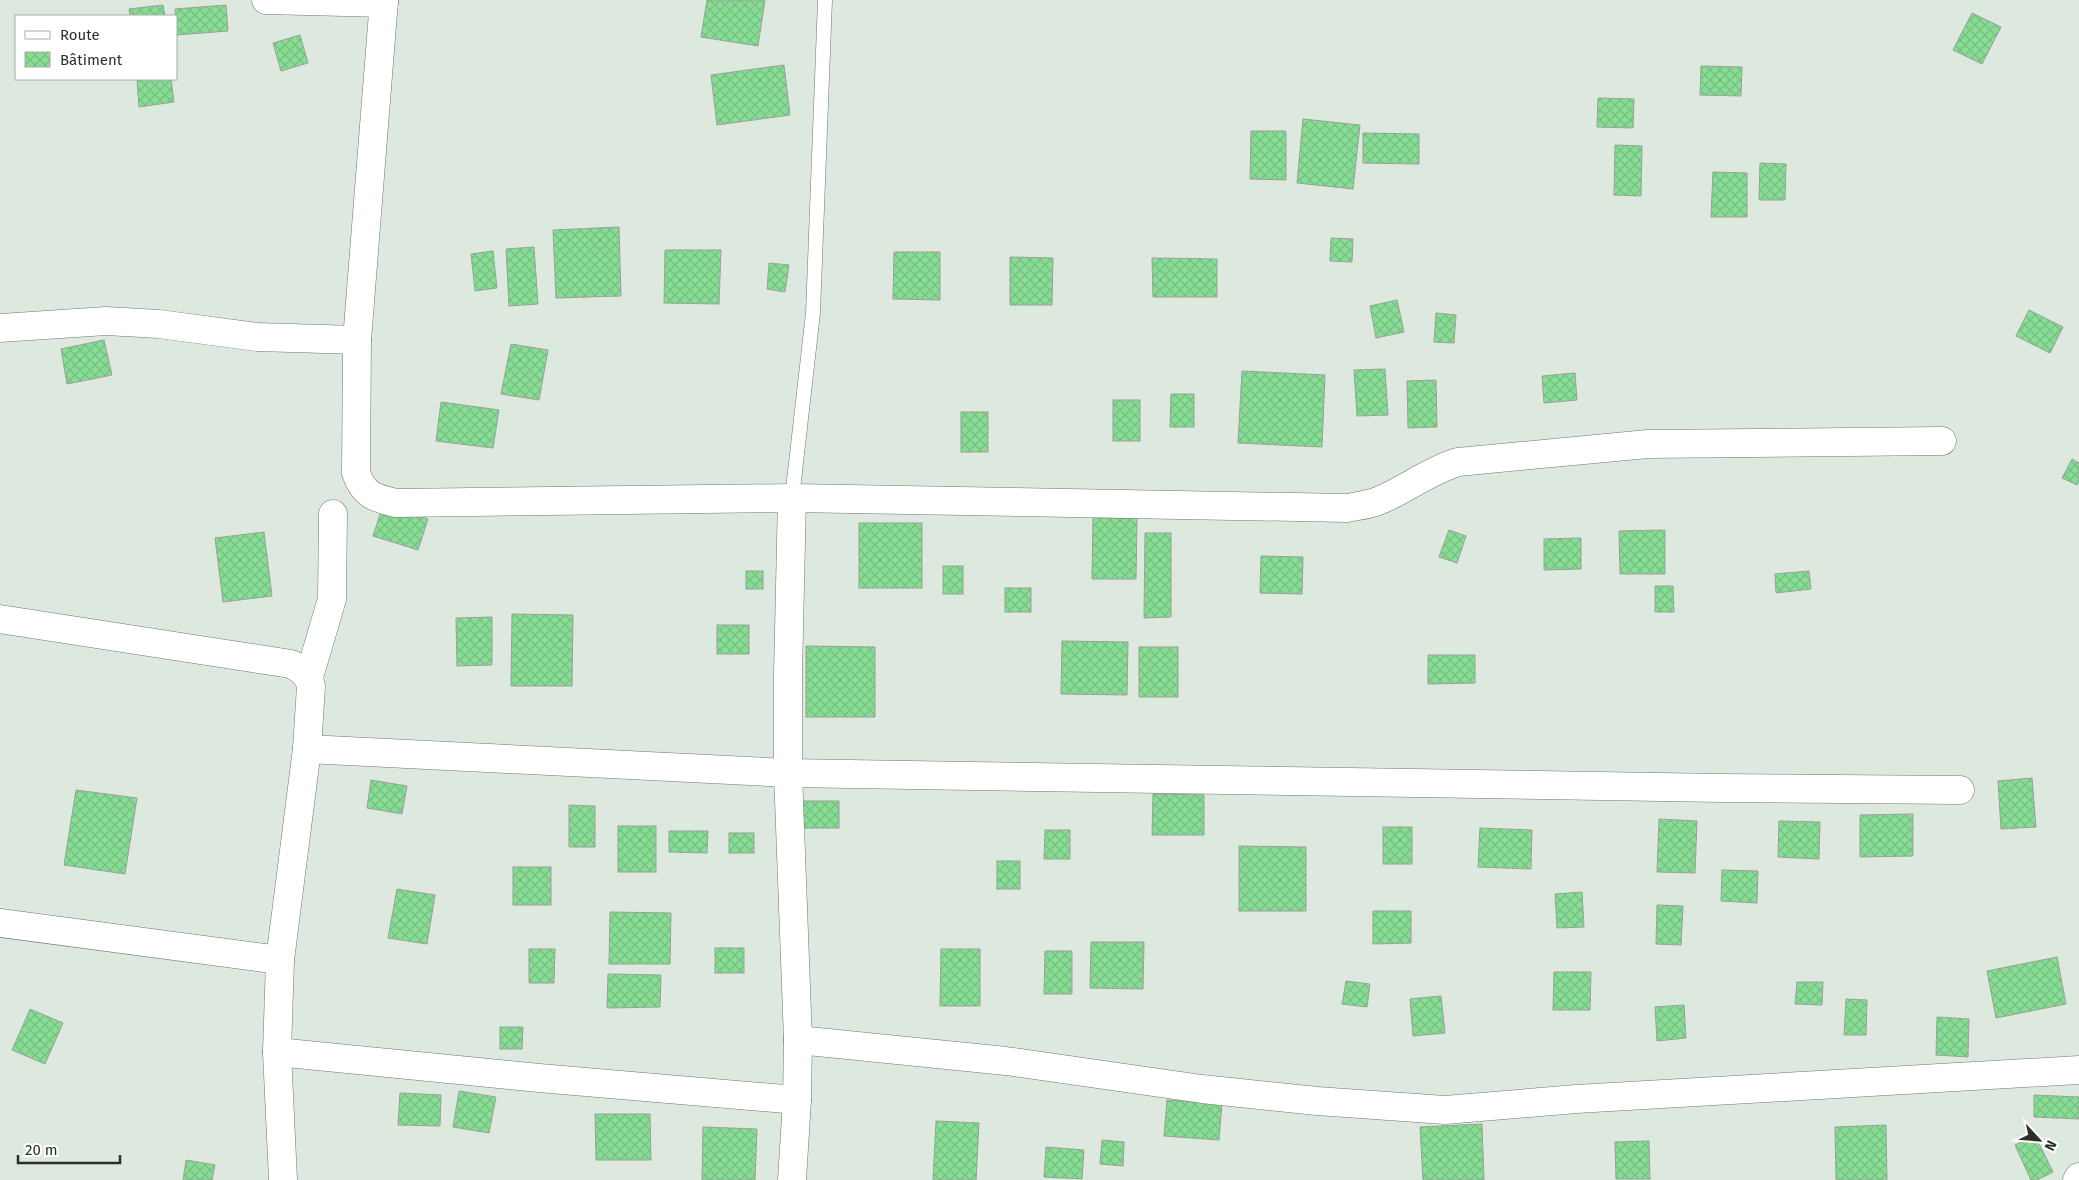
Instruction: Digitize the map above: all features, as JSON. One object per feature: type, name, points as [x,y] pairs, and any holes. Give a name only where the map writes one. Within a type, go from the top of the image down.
[{"type":"street","points":[[266,0],[384,2],[357,340],[356,472],[360,485],[368,493],[382,500],[406,503],[792,498],[1347,508],[1377,502],[1438,468],[1458,462],[1648,444],[1942,441]]},
{"type":"street","points":[[0,328],[106,321],[159,324],[257,336],[357,340]]},
{"type":"street","points":[[792,498],[788,773],[798,1040],[797,1100],[792,1180]]},
{"type":"street","points":[[283,1180],[277,1052],[280,960],[307,749],[311,686],[309,677],[332,599],[332,514]]},
{"type":"street","points":[[0,619],[290,664],[301,669],[309,677]]},
{"type":"street","points":[[307,749],[788,773],[1960,790]]},
{"type":"street","points":[[0,923],[280,960]]},
{"type":"street","points":[[798,1040],[1006,1061],[1212,1090],[1317,1101],[1445,1110],[1576,1099],[2079,1070]]},
{"type":"street","points":[[277,1052],[539,1078],[797,1100]]},
{"type":"lane","points":[[792,498],[813,313],[825,0]]},
{"type":"building","points":[[707,0],[765,0],[758,46],[701,37]]},
{"type":"building","points":[[163,5],[165,15],[130,15],[129,9]]},
{"type":"building","points":[[226,5],[228,31],[178,35],[178,15],[175,15],[175,9]]},
{"type":"building","points":[[1972,13],[2001,27],[1982,64],[1953,50]]},
{"type":"building","points":[[300,35],[308,63],[281,71],[273,43]]},
{"type":"building","points":[[784,65],[790,115],[717,125],[711,75]]},
{"type":"building","points":[[1701,66],[1742,67],[1741,96],[1700,95]]},
{"type":"building","points":[[137,80],[171,80],[174,102],[139,107]]},
{"type":"building","points":[[1598,98],[1634,99],[1633,128],[1597,127]]},
{"type":"building","points":[[1303,119],[1360,125],[1353,189],[1297,183]]},
{"type":"building","points":[[1251,131],[1286,131],[1286,180],[1250,179]]},
{"type":"building","points":[[1363,133],[1419,134],[1419,164],[1363,163]]},
{"type":"building","points":[[1615,145],[1642,146],[1641,196],[1614,195]]},
{"type":"building","points":[[1760,163],[1786,164],[1785,200],[1759,200]]},
{"type":"building","points":[[1713,172],[1747,173],[1747,217],[1711,217]]},
{"type":"building","points":[[619,227],[621,296],[556,298],[553,230]]},
{"type":"building","points":[[1331,238],[1353,239],[1352,262],[1330,261]]},
{"type":"building","points":[[534,247],[538,304],[509,306],[506,249]]},
{"type":"building","points":[[665,250],[721,250],[719,304],[664,303]]},
{"type":"building","points":[[493,251],[497,288],[475,291],[471,254]]},
{"type":"building","points":[[894,252],[940,252],[940,300],[893,299]]},
{"type":"building","points":[[1010,257],[1053,258],[1052,305],[1010,305]]},
{"type":"building","points":[[1152,258],[1217,259],[1217,297],[1153,297]]},
{"type":"building","points":[[769,263],[789,265],[785,292],[767,289]]},
{"type":"building","points":[[1397,300],[1404,332],[1376,338],[1370,306]]},
{"type":"building","points":[[2029,310],[2063,327],[2050,353],[2016,336]]},
{"type":"building","points":[[1436,313],[1456,315],[1454,343],[1434,342]]},
{"type":"building","points":[[104,340],[112,375],[67,384],[61,349]]},
{"type":"building","points":[[511,344],[548,350],[539,400],[501,394]]},
{"type":"building","points":[[1385,369],[1388,415],[1357,416],[1354,370]]},
{"type":"building","points":[[1242,371],[1325,375],[1322,447],[1238,443]]},
{"type":"building","points":[[1575,373],[1577,400],[1544,403],[1542,376]]},
{"type":"building","points":[[1436,380],[1437,427],[1408,428],[1407,381]]},
{"type":"building","points":[[1171,394],[1194,394],[1194,427],[1170,427]]},
{"type":"building","points":[[1113,400],[1140,400],[1140,441],[1113,441]]},
{"type":"building","points":[[441,402],[499,410],[493,448],[436,441]]},
{"type":"building","points":[[961,412],[988,412],[988,452],[961,452]]},
{"type":"building","points":[[2072,459],[2079,463],[2079,481],[2077,485],[2062,478]]},
{"type":"building","points":[[383,505],[428,519],[418,550],[373,536]]},
{"type":"building","points":[[1093,518],[1137,518],[1136,579],[1092,579]]},
{"type":"building","points":[[859,523],[922,523],[922,588],[859,588]]},
{"type":"building","points":[[1449,530],[1466,536],[1457,563],[1439,557]]},
{"type":"building","points":[[1665,530],[1665,574],[1620,574],[1619,531]]},
{"type":"building","points":[[264,532],[272,596],[223,602],[215,538]]},
{"type":"building","points":[[1145,533],[1171,533],[1171,617],[1144,618]]},
{"type":"building","points":[[1581,538],[1581,569],[1544,570],[1544,539]]},
{"type":"building","points":[[1261,556],[1303,557],[1302,594],[1260,593]]},
{"type":"building","points":[[943,566],[963,566],[963,594],[943,594]]},
{"type":"building","points":[[746,571],[763,571],[763,589],[746,589]]},
{"type":"building","points":[[1809,571],[1811,589],[1776,593],[1775,574]]},
{"type":"building","points":[[1655,586],[1673,586],[1674,612],[1655,612]]},
{"type":"building","points":[[1005,588],[1031,588],[1031,612],[1005,612]]},
{"type":"building","points":[[512,614],[573,615],[572,686],[511,686]]},
{"type":"building","points":[[492,617],[492,665],[457,666],[456,618]]},
{"type":"building","points":[[717,625],[749,625],[749,654],[717,654]]},
{"type":"building","points":[[1062,641],[1128,642],[1127,695],[1061,694]]},
{"type":"building","points":[[806,646],[875,647],[875,717],[806,717]]},
{"type":"building","points":[[1139,647],[1178,647],[1178,697],[1139,697]]},
{"type":"building","points":[[1428,655],[1475,655],[1475,683],[1428,684]]},
{"type":"building","points":[[2032,778],[2036,827],[2001,829],[1998,781]]},
{"type":"building","points":[[371,780],[407,786],[402,814],[367,808]]},
{"type":"building","points":[[76,790],[137,798],[125,874],[64,865]]},
{"type":"building","points":[[1153,794],[1204,795],[1204,835],[1152,835]]},
{"type":"building","points":[[801,801],[839,801],[839,828],[801,828]]},
{"type":"building","points":[[569,805],[595,806],[595,847],[569,847]]},
{"type":"building","points":[[1913,814],[1913,856],[1860,857],[1860,815]]},
{"type":"building","points":[[1659,819],[1697,821],[1695,873],[1657,872]]},
{"type":"building","points":[[1779,821],[1820,822],[1819,859],[1778,857]]},
{"type":"building","points":[[618,826],[656,826],[656,872],[618,872]]},
{"type":"building","points":[[1383,827],[1412,827],[1412,864],[1383,864]]},
{"type":"building","points":[[1480,828],[1532,830],[1531,869],[1478,867]]},
{"type":"building","points":[[1045,830],[1070,830],[1070,859],[1044,859]]},
{"type":"building","points":[[669,831],[708,831],[707,853],[669,852]]},
{"type":"building","points":[[729,833],[754,833],[754,853],[729,853]]},
{"type":"building","points":[[1239,846],[1306,847],[1306,911],[1239,911]]},
{"type":"building","points":[[997,861],[1020,861],[1020,889],[997,889]]},
{"type":"building","points":[[513,867],[551,867],[551,905],[513,905]]},
{"type":"building","points":[[1722,870],[1758,871],[1757,903],[1721,901]]},
{"type":"building","points":[[397,889],[435,895],[427,944],[388,938]]},
{"type":"building","points":[[1582,892],[1584,927],[1557,928],[1555,894]]},
{"type":"building","points":[[1657,905],[1683,906],[1681,945],[1656,944]]},
{"type":"building","points":[[1373,911],[1411,911],[1411,943],[1373,944]]},
{"type":"building","points":[[610,912],[671,913],[670,964],[609,964]]},
{"type":"building","points":[[1091,942],[1144,942],[1143,989],[1090,988]]},
{"type":"building","points":[[715,948],[744,948],[744,973],[715,973]]},
{"type":"building","points":[[529,949],[555,949],[554,983],[529,983]]},
{"type":"building","points":[[941,949],[980,949],[980,1006],[940,1006]]},
{"type":"building","points":[[1045,951],[1072,951],[1072,994],[1044,994]]},
{"type":"building","points":[[2057,957],[2066,1004],[1996,1018],[1987,971]]},
{"type":"building","points":[[1554,972],[1591,972],[1590,1010],[1553,1010]]},
{"type":"building","points":[[608,974],[661,975],[660,1007],[607,1008]]},
{"type":"building","points":[[1346,981],[1370,984],[1367,1007],[1342,1004]]},
{"type":"building","points":[[1797,982],[1823,982],[1822,1005],[1795,1004]]},
{"type":"building","points":[[1441,996],[1445,1033],[1413,1036],[1410,999]]},
{"type":"building","points":[[1846,999],[1867,1000],[1866,1035],[1844,1035]]},
{"type":"building","points":[[1684,1005],[1686,1038],[1657,1041],[1655,1007]]},
{"type":"building","points":[[30,1009],[63,1023],[45,1064],[12,1050]]},
{"type":"building","points":[[1937,1017],[1969,1019],[1968,1057],[1936,1055]]},
{"type":"building","points":[[500,1027],[523,1027],[522,1049],[500,1049]]},
{"type":"building","points":[[459,1091],[496,1097],[489,1133],[453,1127]]},
{"type":"building","points":[[400,1093],[441,1095],[440,1126],[398,1125]]},
{"type":"building","points":[[2034,1095],[2079,1097],[2079,1119],[2034,1117]]},
{"type":"building","points":[[1167,1100],[1222,1104],[1219,1140],[1164,1136]]},
{"type":"building","points":[[595,1114],[650,1114],[651,1160],[596,1160]]},
{"type":"building","points":[[936,1121],[979,1123],[976,1180],[933,1180]]},
{"type":"building","points":[[1482,1124],[1484,1180],[1423,1180],[1420,1127]]},
{"type":"building","points":[[1886,1125],[1887,1180],[1836,1180],[1835,1127]]},
{"type":"building","points":[[703,1127],[757,1129],[755,1180],[702,1180]]},
{"type":"building","points":[[2035,1135],[2053,1172],[2037,1180],[2031,1180],[2015,1145]]},
{"type":"building","points":[[1102,1140],[1124,1142],[1123,1166],[1100,1164]]},
{"type":"building","points":[[1649,1141],[1650,1179],[1616,1179],[1615,1142]]},
{"type":"building","points":[[1046,1147],[1084,1150],[1082,1179],[1044,1177]]},
{"type":"building","points":[[186,1160],[215,1165],[212,1180],[183,1180]]}]
